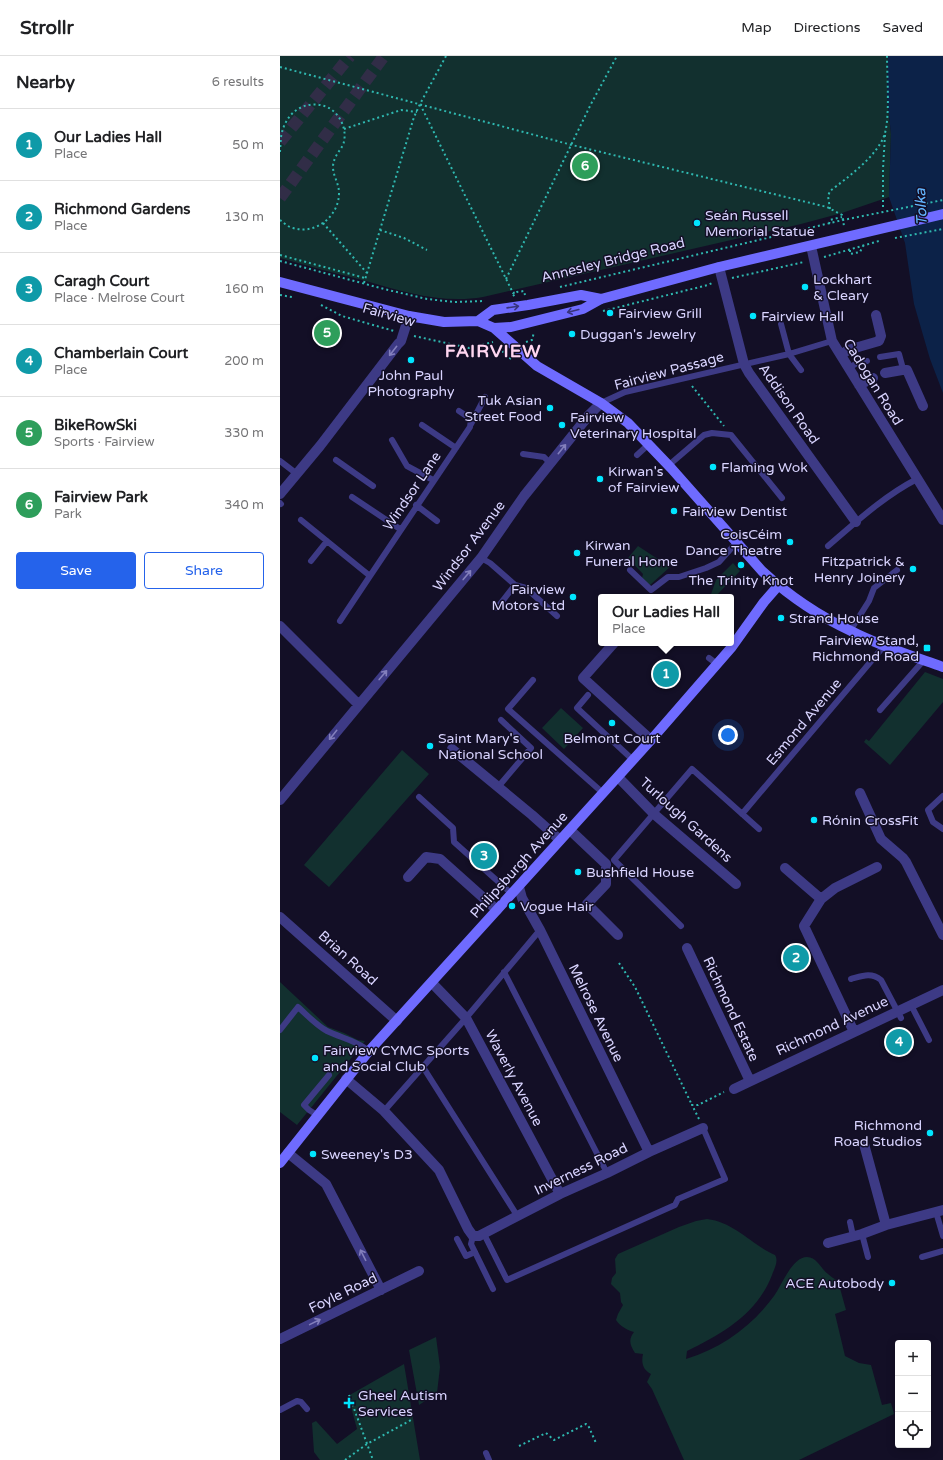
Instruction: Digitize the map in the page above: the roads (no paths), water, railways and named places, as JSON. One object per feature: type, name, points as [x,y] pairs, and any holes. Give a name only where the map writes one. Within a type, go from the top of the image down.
[{"type":"main road","name":"Annesley Bridge Road","points":[[478,321],[494,328],[511,327],[583,309],[601,299],[719,268],[943,214]]},
{"type":"main road","name":"Fairview","points":[[280,282],[409,316],[444,322],[478,321]]},
{"type":"main road","name":"Annesley Bridge Road","points":[[478,321],[493,310],[528,305],[581,294],[601,299]]},
{"type":"main road","points":[[494,328],[537,366],[601,403],[628,423],[669,465],[736,543],[778,586],[806,605],[850,631],[884,646],[943,667]]},
{"type":"main road","name":"Philipsburgh Avenue","points":[[734,644],[764,602],[778,586]]},
{"type":"main road","name":"Philipsburgh Avenue","points":[[280,1163],[369,1051],[651,740],[713,661],[732,646]]},
{"type":"street","name":"Cadogan Road","points":[[811,246],[832,341],[943,520]]},
{"type":"street","name":"Addison Road","points":[[719,268],[744,364],[856,522]]},
{"type":"street","points":[[841,355],[848,350],[879,341],[881,336],[876,315]]},
{"type":"street","points":[[280,500],[297,474],[323,449],[398,344],[409,316]]},
{"type":"street","points":[[885,373],[907,370],[923,406]]},
{"type":"street","points":[[859,385],[873,378]]},
{"type":"street","name":"Windsor Avenue","points":[[280,800],[358,704],[481,558],[524,496],[589,415],[601,403]]},
{"type":"street","points":[[280,626],[358,704]]},
{"type":"street","points":[[611,646],[583,678],[651,740]]},
{"type":"street","points":[[452,748],[560,840]]},
{"type":"street","name":"Turlough Gardens","points":[[618,777],[654,814],[736,884]]},
{"type":"street","points":[[860,793],[881,839],[903,858],[943,935]]},
{"type":"street","points":[[570,830],[606,864],[606,884],[587,904],[618,935]]},
{"type":"street","points":[[408,877],[426,857],[440,859],[497,910]]},
{"type":"street","points":[[854,1032],[804,926],[821,899],[835,888],[877,867]]},
{"type":"street","points":[[785,868],[821,899]]},
{"type":"street","name":"Melrose Avenue","points":[[515,890],[522,898],[540,930],[649,1152]]},
{"type":"street","name":"Brian Road","points":[[280,917],[397,1021]]},
{"type":"street","name":"Richmond Estate","points":[[687,948],[750,1081]]},
{"type":"street","name":"Waverly Avenue","points":[[432,983],[466,1018],[560,1194]]},
{"type":"street","name":"Richmond Avenue","points":[[734,1089],[854,1032],[900,1014],[911,1005],[943,990]]},
{"type":"street","points":[[346,1079],[384,1111],[439,1170],[468,1229],[473,1236]]},
{"type":"street","name":"Inverness Road","points":[[473,1236],[480,1236],[560,1194],[703,1128]]},
{"type":"street","points":[[864,1144],[886,1225]]},
{"type":"street","points":[[288,1153],[326,1184],[381,1290]]},
{"type":"street","points":[[828,1243],[858,1235],[886,1225],[940,1211]]},
{"type":"street","name":"Foyle Road","points":[[280,1339],[419,1271]]},
{"type":"lane","points":[[781,324],[789,354],[801,370]]},
{"type":"lane","name":"Fairview Passage","points":[[601,403],[625,392],[789,354],[832,341]]},
{"type":"lane","points":[[880,357],[899,354],[902,365]]},
{"type":"lane","points":[[849,368],[857,363],[867,361]]},
{"type":"lane","points":[[470,427],[485,397]]},
{"type":"lane","name":"Windsor Lane","points":[[340,621],[416,505],[470,427],[471,419],[459,411]]},
{"type":"lane","points":[[422,425],[456,448]]},
{"type":"lane","points":[[669,465],[704,435],[712,433],[731,435],[782,498]]},
{"type":"lane","points":[[392,440],[407,466],[433,480]]},
{"type":"lane","points":[[637,455],[649,444]]},
{"type":"lane","points":[[522,454],[544,457],[550,463]]},
{"type":"lane","points":[[336,460],[374,486]]},
{"type":"lane","points":[[280,461],[297,474]]},
{"type":"lane","points":[[828,546],[856,522],[905,485],[917,479]]},
{"type":"lane","points":[[352,497],[400,529]]},
{"type":"lane","points":[[416,505],[437,521]]},
{"type":"lane","points":[[301,520],[370,576]]},
{"type":"lane","points":[[311,561],[327,541]]},
{"type":"lane","points":[[630,570],[651,590],[668,577],[679,577],[719,562],[736,543]]},
{"type":"lane","points":[[481,558],[490,563],[515,584],[526,588],[557,616]]},
{"type":"lane","points":[[850,631],[869,602],[874,588],[897,570]]},
{"type":"lane","points":[[497,608],[515,584]]},
{"type":"lane","name":"Esmond Avenue","points":[[742,814],[884,646]]},
{"type":"lane","points":[[880,710],[924,660]]},
{"type":"lane","points":[[533,680],[508,709],[603,793]]},
{"type":"lane","points":[[588,695],[577,708],[633,760]]},
{"type":"lane","points":[[498,788],[531,748],[501,720]]},
{"type":"lane","points":[[681,926],[614,860],[692,769],[759,829]]},
{"type":"lane","points":[[419,797],[453,828],[454,842],[515,890]]},
{"type":"lane","points":[[942,798],[928,810],[933,822],[943,829]]},
{"type":"lane","points":[[384,1111],[423,1068],[540,930]]},
{"type":"lane","points":[[504,972],[607,1173]]},
{"type":"lane","points":[[851,979],[864,975],[876,977],[881,980],[900,1014]]},
{"type":"lane","points":[[911,1005],[929,1040]]},
{"type":"lane","points":[[280,1030],[298,1007],[325,1030],[345,1037],[369,1051]]},
{"type":"lane","points":[[423,1068],[518,1217]]},
{"type":"lane","points":[[317,1115],[304,1105],[329,1075]]},
{"type":"lane","points":[[484,1234],[507,1280],[675,1205],[678,1199],[725,1179],[703,1128]]},
{"type":"lane","points":[[940,1211],[943,1236]]},
{"type":"lane","points":[[850,1222],[868,1257]]},
{"type":"lane","points":[[473,1236],[471,1244],[493,1289]]},
{"type":"lane","points":[[456,1239],[466,1256],[475,1252]]},
{"type":"lane","points":[[922,1258],[943,1251]]},
{"type":"lane","points":[[280,1410],[297,1401],[301,1402],[307,1409]]},
{"type":"lane","points":[[486,1453],[489,1460]]},
{"type":"water","name":"Tolka","points":[[888,56],[943,56],[943,393],[930,359],[914,304],[905,243],[889,197],[891,134],[887,96]]},
{"type":"tunnel","points":[[280,142],[350,56]]},
{"type":"tunnel","points":[[280,198],[384,56]]},
{"type":"place","name":"Fairview Park","points":[[585,166]]},
{"type":"place","name":"Seán Russell Memorial Statue","points":[[697,223]]},
{"type":"place","name":"Lockhart & Cleary","points":[[805,287]]},
{"type":"place","name":"Fairview Grill","points":[[610,313]]},
{"type":"place","name":"Fairview Hall","points":[[753,316]]},
{"type":"place","name":"BikeRowSki","points":[[327,333]]},
{"type":"place","name":"Duggan's Jewelry","points":[[572,334]]},
{"type":"place","name":"John Paul Photography","points":[[411,360]]},
{"type":"place","name":"Tuk Asian Street Food","points":[[550,408]]},
{"type":"place","name":"Fairview Veterinary Hospital","points":[[562,425]]},
{"type":"place","name":"Flaming Wok","points":[[713,467]]},
{"type":"place","name":"Kirwan's of Fairview","points":[[600,479]]},
{"type":"place","name":"Fairview Dentist","points":[[674,511]]},
{"type":"place","name":"CoisCéim Dance Theatre","points":[[790,542]]},
{"type":"place","name":"Kirwan Funeral Home","points":[[577,553]]},
{"type":"place","name":"The Trinity Knot","points":[[741,565]]},
{"type":"place","name":"Fitzpatrick & Henry Joinery","points":[[913,569]]},
{"type":"place","name":"Fairview Motors Ltd","points":[[573,597]]},
{"type":"place","name":"Strand House","points":[[781,618]]},
{"type":"place","name":"Fairview Stand, Richmond Road","points":[[927,648]]},
{"type":"place","name":"Our Ladies Hall","points":[[666,674]]},
{"type":"place","name":"Belmont Court","points":[[612,723]]},
{"type":"place","name":"Saint Mary's National School","points":[[430,746]]},
{"type":"place","name":"Rónin CrossFit","points":[[814,820]]},
{"type":"place","name":"Caragh Court","points":[[484,856]]},
{"type":"place","name":"Bushfield House","points":[[578,872]]},
{"type":"place","name":"Vogue Hair","points":[[512,906]]},
{"type":"place","name":"Richmond Gardens","points":[[796,958]]},
{"type":"place","name":"Chamberlain Court","points":[[899,1042]]},
{"type":"place","name":"Fairview CYMC Sports and Social Club","points":[[315,1058]]},
{"type":"place","name":"Richmond Road Studios","points":[[930,1133]]},
{"type":"place","name":"Sweeney's D3","points":[[313,1154]]},
{"type":"place","name":"ACE Autobody","points":[[892,1283]]},
{"type":"place","name":"Gheel Autism Services","points":[[349,1403]]},
{"type":"district","name":"FAIRVIEW","points":[[493,351]]}]
